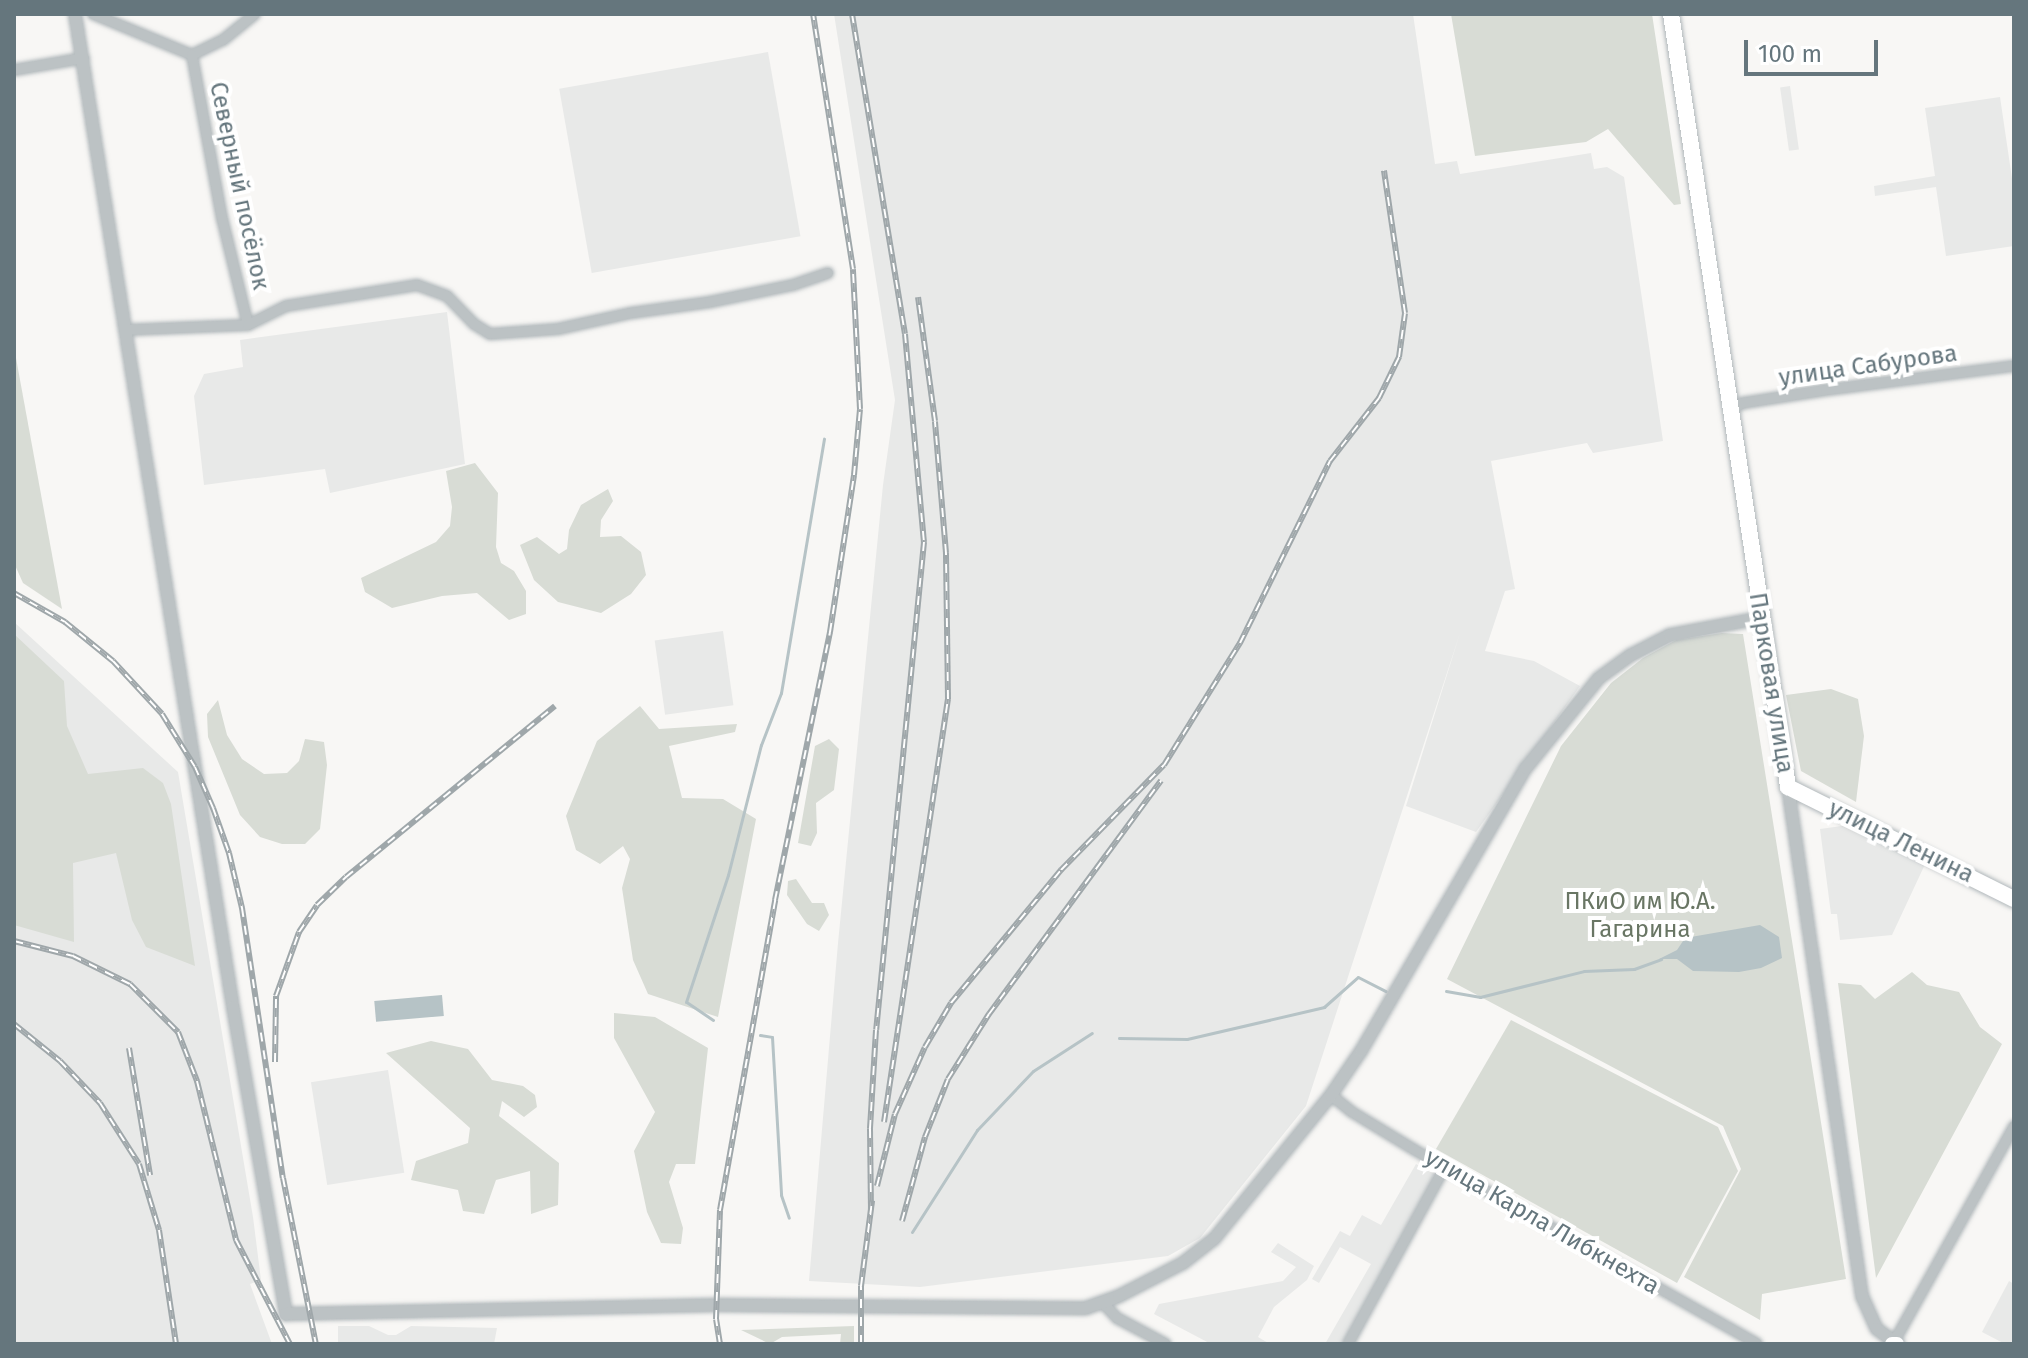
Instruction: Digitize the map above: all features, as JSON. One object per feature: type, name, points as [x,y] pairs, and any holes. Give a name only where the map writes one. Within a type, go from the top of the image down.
[{"type":"main road","name":"Парковая улица","points":[[1671,14],[1788,787]]},
{"type":"main road","name":"улица Ленина","points":[[1788,787],[2014,899]]},
{"type":"street","points":[[75,14],[233,1007],[286,1314],[717,1305],[1086,1308],[1103,1303],[1183,1263],[1214,1239],[1331,1095],[1361,1051],[1526,768],[1599,678],[1631,655],[1670,635],[1760,618]]},
{"type":"street","points":[[93,14],[192,55],[223,40],[255,14]]},
{"type":"street","name":"Северный посёлок","points":[[192,55],[222,218],[248,325]]},
{"type":"street","points":[[14,70],[84,58]]},
{"type":"street","points":[[125,330],[248,325],[286,306],[417,285],[447,296],[474,324],[490,334],[558,329],[631,313],[738,296],[828,273]]},
{"type":"street","name":"улица Сабурова","points":[[1729,410],[1743,403],[1826,390],[2014,366]]},
{"type":"street","name":"Парковая улица","points":[[1788,787],[1862,1296],[1877,1329],[1894,1343]]},
{"type":"street","name":"улица Карла Либкнехта","points":[[1331,1095],[1352,1112],[1445,1167],[1757,1344]]},
{"type":"street","points":[[1894,1343],[2014,1126]]},
{"type":"street","points":[[1348,1344],[1445,1167]]},
{"type":"street","points":[[1103,1303],[1117,1318],[1166,1344]]},
{"type":"shaded area","points":[[834,14],[1413,14],[1435,164],[1457,161],[1460,174],[1591,153],[1594,169],[1607,167],[1624,177],[1663,441],[1593,453],[1587,443],[1491,461],[1515,589],[1505,591],[1485,651],[1534,661],[1580,686],[1476,832],[1406,806],[1460,633],[1306,1106],[1200,1238],[1168,1256],[920,1287],[809,1281],[838,943],[883,485],[895,400]]},
{"type":"shaded area","points":[[768,52],[800,236],[592,273],[559,89]]},
{"type":"shaded area","points":[[1790,86],[1799,149],[1789,151],[1780,87]]},
{"type":"shaded area","points":[[2000,97],[2014,192],[2014,246],[1946,256],[1936,187],[1875,196],[1874,186],[1935,176],[1925,108]]},
{"type":"shaded area","points":[[447,312],[465,464],[330,493],[325,469],[204,485],[194,396],[204,374],[243,367],[240,340]]},
{"type":"shaded area","points":[[14,622],[178,772],[253,1217],[261,1280],[250,1284],[272,1344],[14,1344]]},
{"type":"shaded area","points":[[723,631],[733,705],[665,715],[655,641]]},
{"type":"shaded area","points":[[1856,824],[1927,860],[1892,935],[1840,940],[1837,914],[1831,914],[1820,829]]},
{"type":"shaded area","points":[[1760,925],[1779,937],[1782,958],[1761,968],[1739,972],[1693,971],[1677,959],[1659,959],[1677,950],[1685,938]]},
{"type":"shaded area","points":[[442,995],[444,1016],[376,1022],[374,1001]]},
{"type":"shaded area","points":[[388,1070],[404,1173],[327,1185],[311,1082]]},
{"type":"shaded area","points":[[1416,1164],[1438,1176],[1342,1344],[1325,1344],[1371,1264],[1340,1247],[1319,1283],[1312,1279],[1340,1231],[1350,1236],[1362,1215],[1381,1225]]},
{"type":"shaded area","points":[[1278,1243],[1314,1266],[1307,1280],[1274,1307],[1258,1337],[1270,1344],[1211,1344],[1154,1314],[1159,1304],[1283,1281],[1296,1267],[1271,1252]]},
{"type":"shaded area","points":[[2009,1281],[2014,1284],[2014,1344],[2005,1344],[1982,1332]]},
{"type":"shaded area","points":[[338,1326],[369,1326],[388,1335],[396,1335],[411,1326],[497,1328],[494,1344],[338,1344]]},
{"type":"green space","points":[[1451,14],[1652,14],[1681,204],[1674,205],[1608,129],[1586,142],[1475,156]]},
{"type":"green space","points":[[14,358],[62,609],[23,583],[14,563]]},
{"type":"green space","points":[[475,463],[498,493],[496,547],[501,563],[514,571],[526,591],[526,614],[509,620],[477,593],[442,596],[392,608],[365,592],[361,578],[436,542],[450,526],[452,507],[446,471]]},
{"type":"green space","points":[[608,489],[613,501],[601,520],[600,537],[621,536],[641,552],[646,575],[631,594],[601,613],[558,602],[534,580],[520,545],[537,537],[559,554],[567,549],[569,530],[581,505]]},
{"type":"green space","name":"ПКиО им Ю.А. Гагарина","points":[[1722,633],[1743,634],[1846,1279],[1762,1294],[1760,1320],[1684,1277],[1741,1169],[1723,1126],[1447,979],[1561,746],[1611,683],[1643,658],[1676,640]]},
{"type":"green space","points":[[14,634],[64,681],[67,726],[88,774],[143,768],[163,783],[171,804],[195,966],[146,947],[132,920],[116,853],[73,863],[74,942],[14,925]]},
{"type":"green space","points":[[1831,689],[1858,699],[1864,736],[1856,802],[1801,771],[1786,695]]},
{"type":"green space","points":[[218,700],[227,735],[242,759],[264,774],[287,773],[299,761],[305,739],[324,742],[327,765],[320,829],[305,844],[282,844],[260,837],[240,815],[208,737],[207,714]]},
{"type":"green space","points":[[640,706],[659,729],[737,724],[735,732],[669,746],[682,798],[723,799],[756,819],[718,1017],[648,994],[633,960],[622,888],[630,859],[623,846],[600,864],[576,850],[566,816],[597,741]]},
{"type":"green space","points":[[829,739],[839,749],[834,790],[816,803],[817,833],[811,846],[798,843],[815,746]]},
{"type":"green space","points":[[796,879],[812,903],[824,903],[829,915],[819,931],[807,924],[787,895],[788,881]]},
{"type":"green space","points":[[1912,972],[1927,985],[1959,992],[1980,1027],[2002,1044],[1876,1278],[1838,983],[1861,985],[1875,999]]},
{"type":"green space","points":[[614,1013],[655,1017],[708,1048],[695,1164],[676,1164],[669,1182],[683,1228],[681,1244],[661,1243],[647,1212],[634,1151],[655,1112],[614,1038]]},
{"type":"green space","points":[[1511,1020],[1718,1127],[1738,1171],[1677,1283],[1436,1149]]},
{"type":"green space","points":[[431,1041],[468,1049],[492,1080],[523,1086],[535,1095],[537,1107],[524,1117],[502,1101],[499,1116],[559,1163],[558,1205],[531,1214],[530,1171],[496,1180],[484,1214],[463,1211],[458,1190],[411,1180],[416,1161],[468,1143],[470,1128],[386,1053]]},
{"type":"green space","points":[[854,1326],[854,1344],[840,1344],[841,1334],[782,1337],[770,1344],[741,1330]]},
{"type":"waterway","points":[[713,1020],[686,1002],[728,875],[761,745],[781,693],[824,439]]},
{"type":"waterway","points":[[1446,991],[1480,997],[1584,971],[1634,969],[1661,959]]},
{"type":"waterway","points":[[1119,1038],[1187,1039],[1324,1007],[1358,977],[1386,991]]},
{"type":"waterway","points":[[912,1232],[977,1130],[1033,1071],[1092,1033]]},
{"type":"waterway","points":[[760,1035],[772,1037],[781,1195],[789,1218]]},
{"type":"railway","points":[[720,1344],[716,1319],[720,1210],[775,900],[830,632],[854,475],[860,409],[853,269],[813,14]]},
{"type":"railway","points":[[852,14],[905,334],[924,542],[876,1030],[870,1129],[871,1209]]},
{"type":"railway","points":[[877,1186],[895,1114],[925,1047],[951,1003],[1061,870],[1164,765],[1240,643],[1330,461],[1379,398],[1399,357],[1405,313],[1384,171]]},
{"type":"railway","points":[[884,1122],[948,699],[946,553],[935,421],[918,297]]},
{"type":"railway","points":[[14,593],[65,622],[113,661],[162,714],[195,767],[213,808],[229,853],[242,908],[283,1178],[316,1344]]},
{"type":"railway","points":[[275,1062],[276,996],[299,932],[317,905],[346,877],[555,706]]},
{"type":"railway","points":[[902,1221],[925,1137],[948,1079],[989,1014],[1161,781]]},
{"type":"railway","points":[[14,941],[73,956],[130,984],[178,1032],[197,1081],[236,1240],[290,1344]]},
{"type":"railway","points":[[14,1024],[60,1061],[100,1103],[139,1164],[159,1230],[176,1344]]},
{"type":"railway","points":[[129,1048],[150,1175]]},
{"type":"railway","points":[[861,1344],[861,1286],[872,1201]]}]
